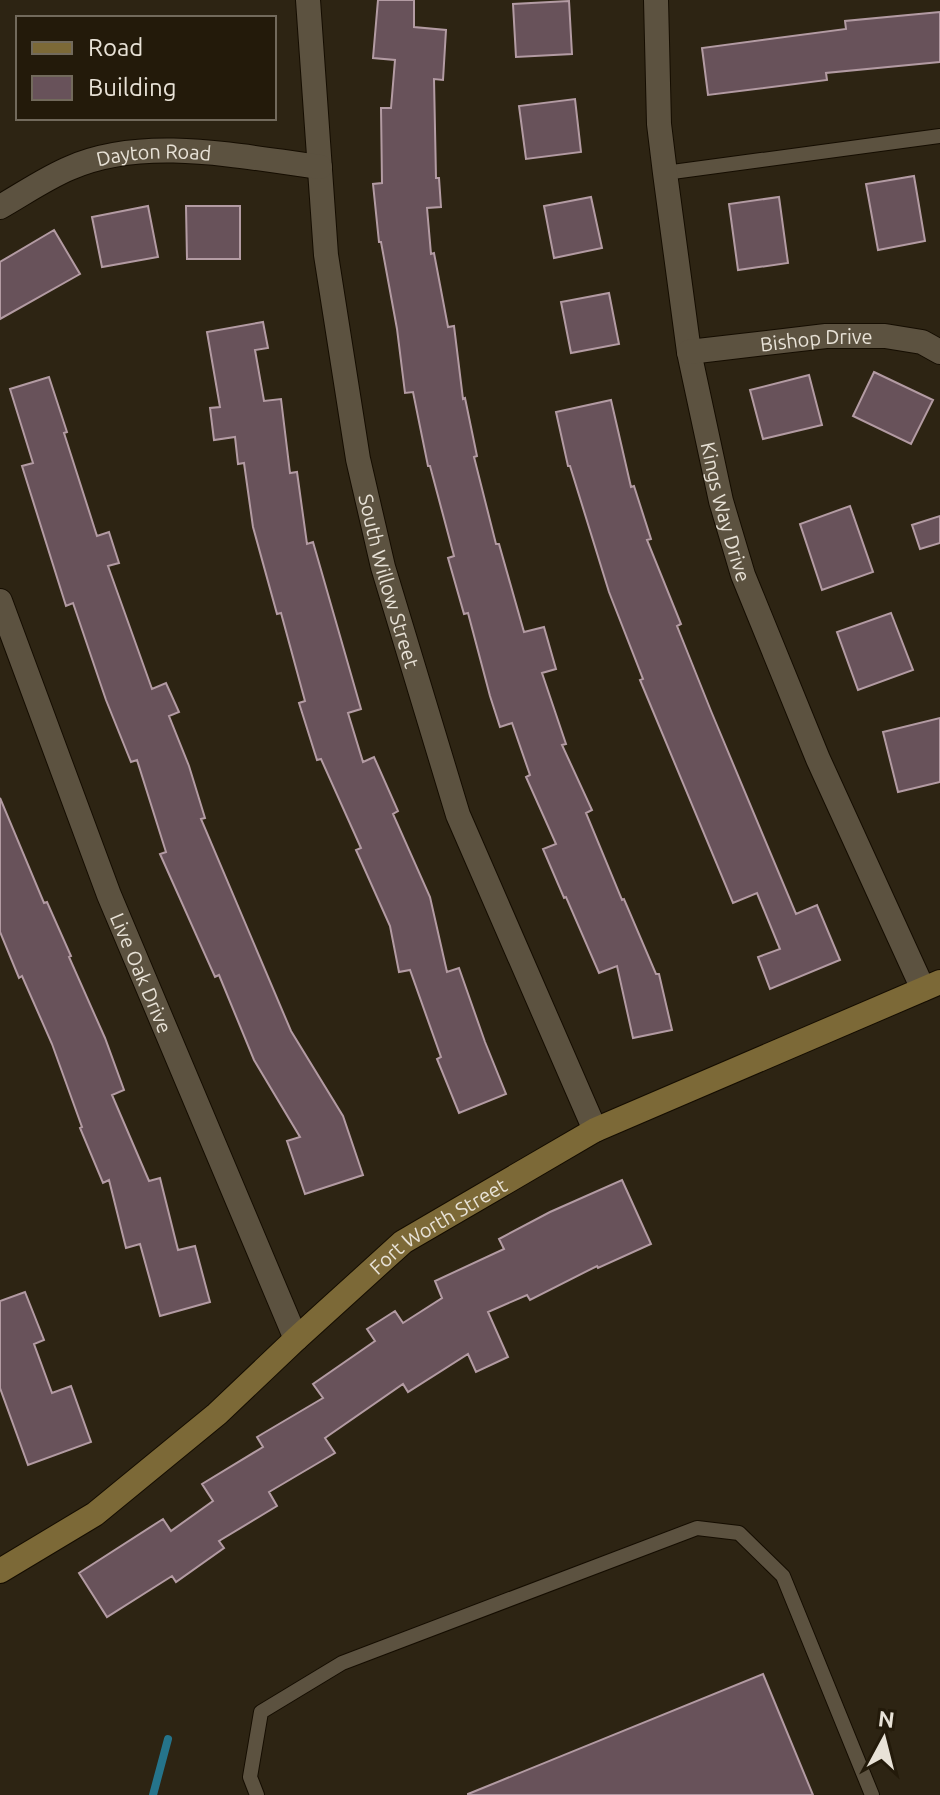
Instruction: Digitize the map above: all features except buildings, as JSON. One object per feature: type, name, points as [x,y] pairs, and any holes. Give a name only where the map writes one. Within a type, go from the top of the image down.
[{"type":"street","name":"South Willow Street","points":[[308,0],[326,255],[358,459],[383,567],[458,815],[595,1130]]},
{"type":"street","name":"Kings Way Drive","points":[[656,0],[659,124],[665,173],[689,352],[721,501],[743,575],[818,759],[931,986]]},
{"type":"street","name":"Dayton Road","points":[[0,207],[70,168],[148,150],[320,167]]},
{"type":"street","name":"Bishop Drive","points":[[689,352],[826,336],[885,336],[922,342],[940,352]]},
{"type":"street","name":"Live Oak Drive","points":[[0,601],[109,895],[296,1339]]},
{"type":"street","name":"Fort Worth Street","points":[[1,1568],[95,1514],[217,1414],[403,1242],[595,1130],[931,986]]},
{"type":"lane","points":[[665,173],[940,136]]},
{"type":"lane","points":[[257,1795],[250,1777],[261,1712],[342,1663],[697,1528],[739,1533],[783,1576],[872,1795]]},
{"type":"waterway","points":[[153,1795],[168,1739]]}]
